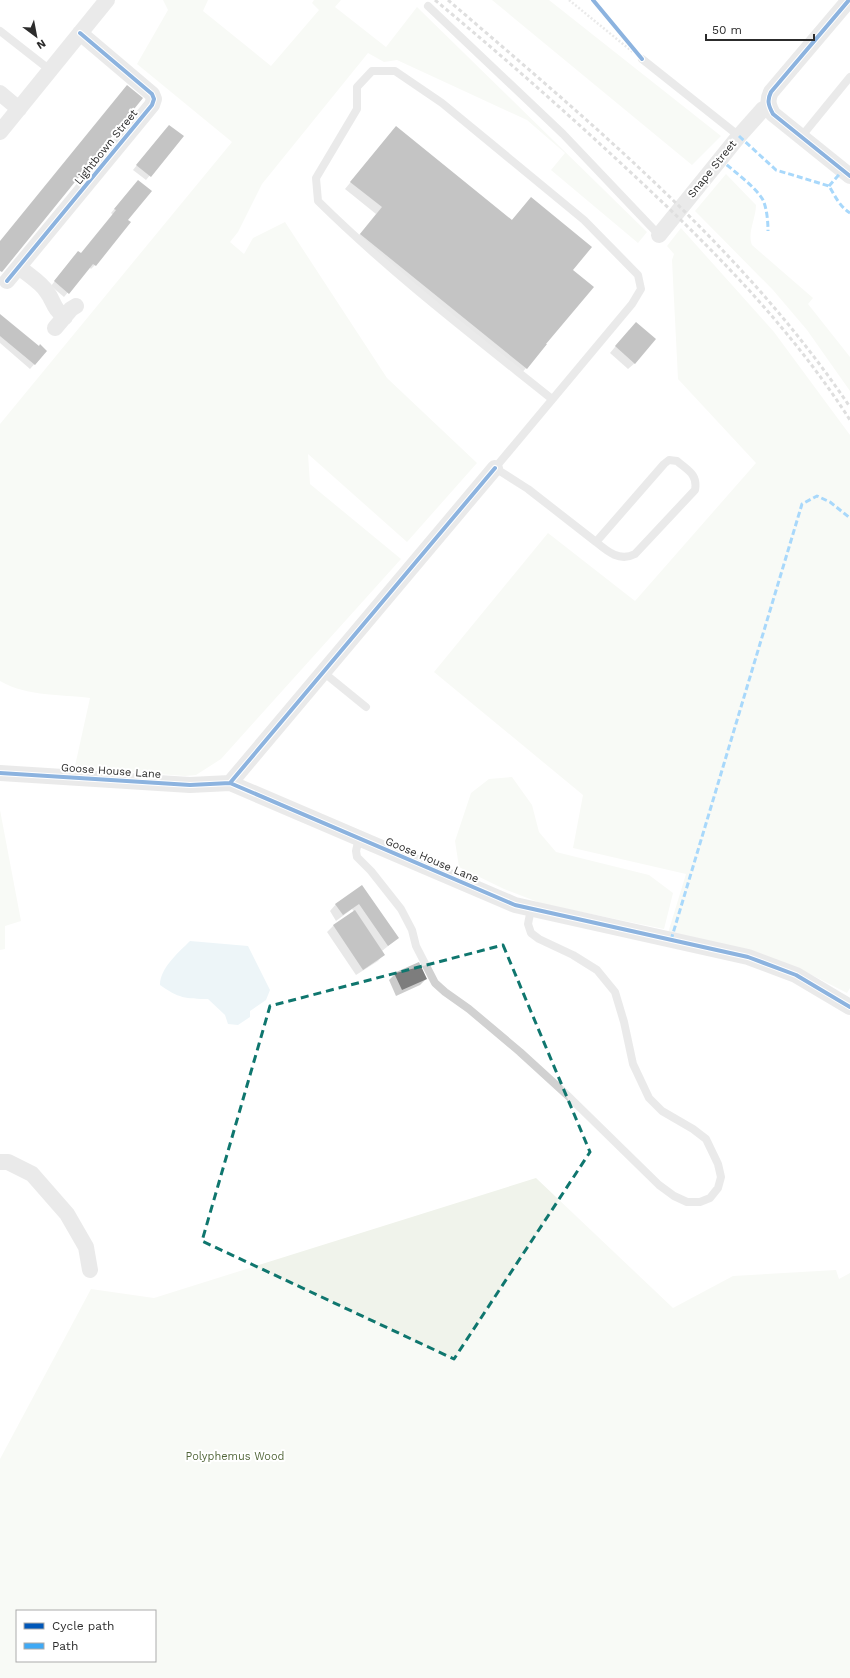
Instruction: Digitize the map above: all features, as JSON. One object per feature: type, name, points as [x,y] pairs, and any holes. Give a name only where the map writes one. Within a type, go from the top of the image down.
[{"type":"street","points":[[0,132],[107,0]]},
{"type":"street","name":"Snape Street","points":[[659,235],[739,136],[768,105],[768,98],[771,92],[849,0]]},
{"type":"street","name":"Lightbown Street","points":[[3,278],[19,267],[152,105],[154,99],[152,94],[80,33]]},
{"type":"street","points":[[0,92],[19,109]]},
{"type":"street","points":[[768,105],[773,114],[801,137],[848,169]]},
{"type":"street","points":[[19,267],[47,292],[55,308],[65,317]]},
{"type":"street","points":[[230,784],[495,468]]},
{"type":"street","name":"Goose House Lane","points":[[0,773],[190,785],[230,784],[515,905],[748,957],[796,975],[850,1007]]},
{"type":"street","points":[[0,1162],[8,1162],[32,1174],[67,1214],[86,1247],[90,1270]]},
{"type":"lane","points":[[428,6],[563,134],[659,235]]},
{"type":"lane","points":[[0,31],[50,70]]},
{"type":"lane","points":[[642,59],[739,136]]},
{"type":"lane","points":[[552,399],[426,299],[346,229],[318,201],[316,178],[357,108],[357,87],[372,71],[395,71],[442,103],[584,220],[638,275],[641,289],[632,304],[495,468],[528,489],[596,542],[620,557],[628,558],[635,554],[695,490],[696,482],[694,477],[677,461],[669,460],[596,542]]},
{"type":"lane","points":[[801,137],[850,76]]},
{"type":"lane","points":[[323,672],[366,707]]},
{"type":"lane","points":[[359,838],[356,851],[357,857],[371,871],[401,909],[412,930],[416,946],[435,983],[469,1009],[520,1052],[566,1094],[659,1185],[674,1196],[687,1202],[700,1202],[710,1198],[718,1188],[720,1177],[718,1164],[706,1139],[693,1129],[662,1111],[649,1098],[633,1064],[624,1022],[615,992],[597,970],[572,955],[539,939],[532,933],[528,924],[531,908]]},
{"type":"path","points":[[569,0],[642,59]]},
{"type":"path","points":[[627,42],[642,59]]},
{"type":"highlighted area","points":[[503,945],[590,1152],[454,1359],[202,1241],[270,1006]]},
{"type":"green space","points":[[163,0],[208,0],[203,11],[271,66],[319,10],[312,3],[314,0],[341,0],[335,7],[386,47],[417,7],[647,232],[638,243],[551,170],[565,153],[527,120],[397,60],[384,62],[368,53],[262,184],[238,232],[230,242],[244,254],[253,238],[285,222],[387,378],[477,463],[407,542],[308,454],[310,484],[401,559],[221,759],[196,775],[185,776],[78,768],[75,766],[90,698],[44,694],[22,690],[0,681],[0,424],[232,142],[137,64],[168,10]]},
{"type":"green space","points":[[492,0],[549,0],[721,136],[692,165]]},
{"type":"green space","points":[[726,174],[756,205],[751,230],[752,245],[813,298],[808,304],[850,357],[850,391],[807,330],[773,290],[695,211]]},
{"type":"green space","points":[[681,228],[774,332],[850,435],[850,988],[847,993],[806,972],[668,933],[686,874],[573,848],[583,795],[434,672],[548,533],[635,601],[756,463],[678,379],[672,260],[674,254],[667,246]]},
{"type":"green space","points":[[512,777],[532,805],[539,832],[556,852],[649,875],[673,893],[664,929],[543,904],[504,889],[459,867],[455,841],[471,793],[489,779]]},
{"type":"green space","points":[[0,810],[21,921],[5,926],[5,949],[0,950]]},
{"type":"green space","name":"Polyphemus Wood","points":[[536,1178],[673,1308],[733,1276],[836,1270],[839,1279],[850,1273],[850,1678],[0,1678],[0,1459],[91,1289],[154,1298]]},
{"type":"shaded area","points":[[190,941],[248,946],[270,990],[266,1000],[250,1011],[250,1017],[238,1025],[228,1024],[225,1015],[208,999],[182,997],[172,993],[160,985],[166,967]]},
{"type":"building","points":[[127,85],[143,98],[2,272],[0,271],[0,241]]},
{"type":"building","points":[[169,125],[184,136],[151,177],[136,165]]},
{"type":"building","points":[[396,126],[512,220],[531,197],[592,247],[573,270],[594,287],[527,369],[360,234],[382,207],[350,182]]},
{"type":"building","points":[[138,180],[152,191],[128,220],[131,222],[96,266],[93,264],[69,294],[54,281],[78,251],[81,253]]},
{"type":"building","points":[[0,314],[47,351],[35,365],[0,336]]},
{"type":"building","points":[[636,322],[656,339],[635,364],[615,346]]},
{"type":"building","points":[[362,885],[399,938],[388,946],[359,904],[343,915],[335,904]]},
{"type":"building","points":[[355,910],[385,955],[363,970],[333,925]]},
{"type":"building","points":[[419,962],[427,979],[402,990],[394,973]]},
{"type":"railway","points":[[435,0],[565,112],[670,209],[726,265],[804,355],[850,420]]},
{"type":"railway","points":[[448,0],[610,141],[663,190],[714,241],[762,294],[808,349],[850,407]]},
{"type":"marked path","points":[[739,136],[776,170],[829,186],[846,211],[850,213]]},
{"type":"marked path","points":[[720,159],[749,184],[763,200],[766,211],[768,231]]},
{"type":"marked path","points":[[829,186],[843,170]]},
{"type":"marked path","points":[[671,940],[802,504],[817,496],[830,502],[850,518]]},
{"type":"cycle path","points":[[593,0],[642,59]]},
{"type":"cycle path","points":[[849,0],[771,92],[769,105],[773,114],[850,176]]},
{"type":"cycle path","points":[[7,281],[152,105],[154,99],[152,94],[80,33]]},
{"type":"cycle path","points":[[230,783],[495,468]]},
{"type":"cycle path","points":[[0,773],[190,785],[230,783],[515,905],[748,957],[796,975],[850,1007]]}]
